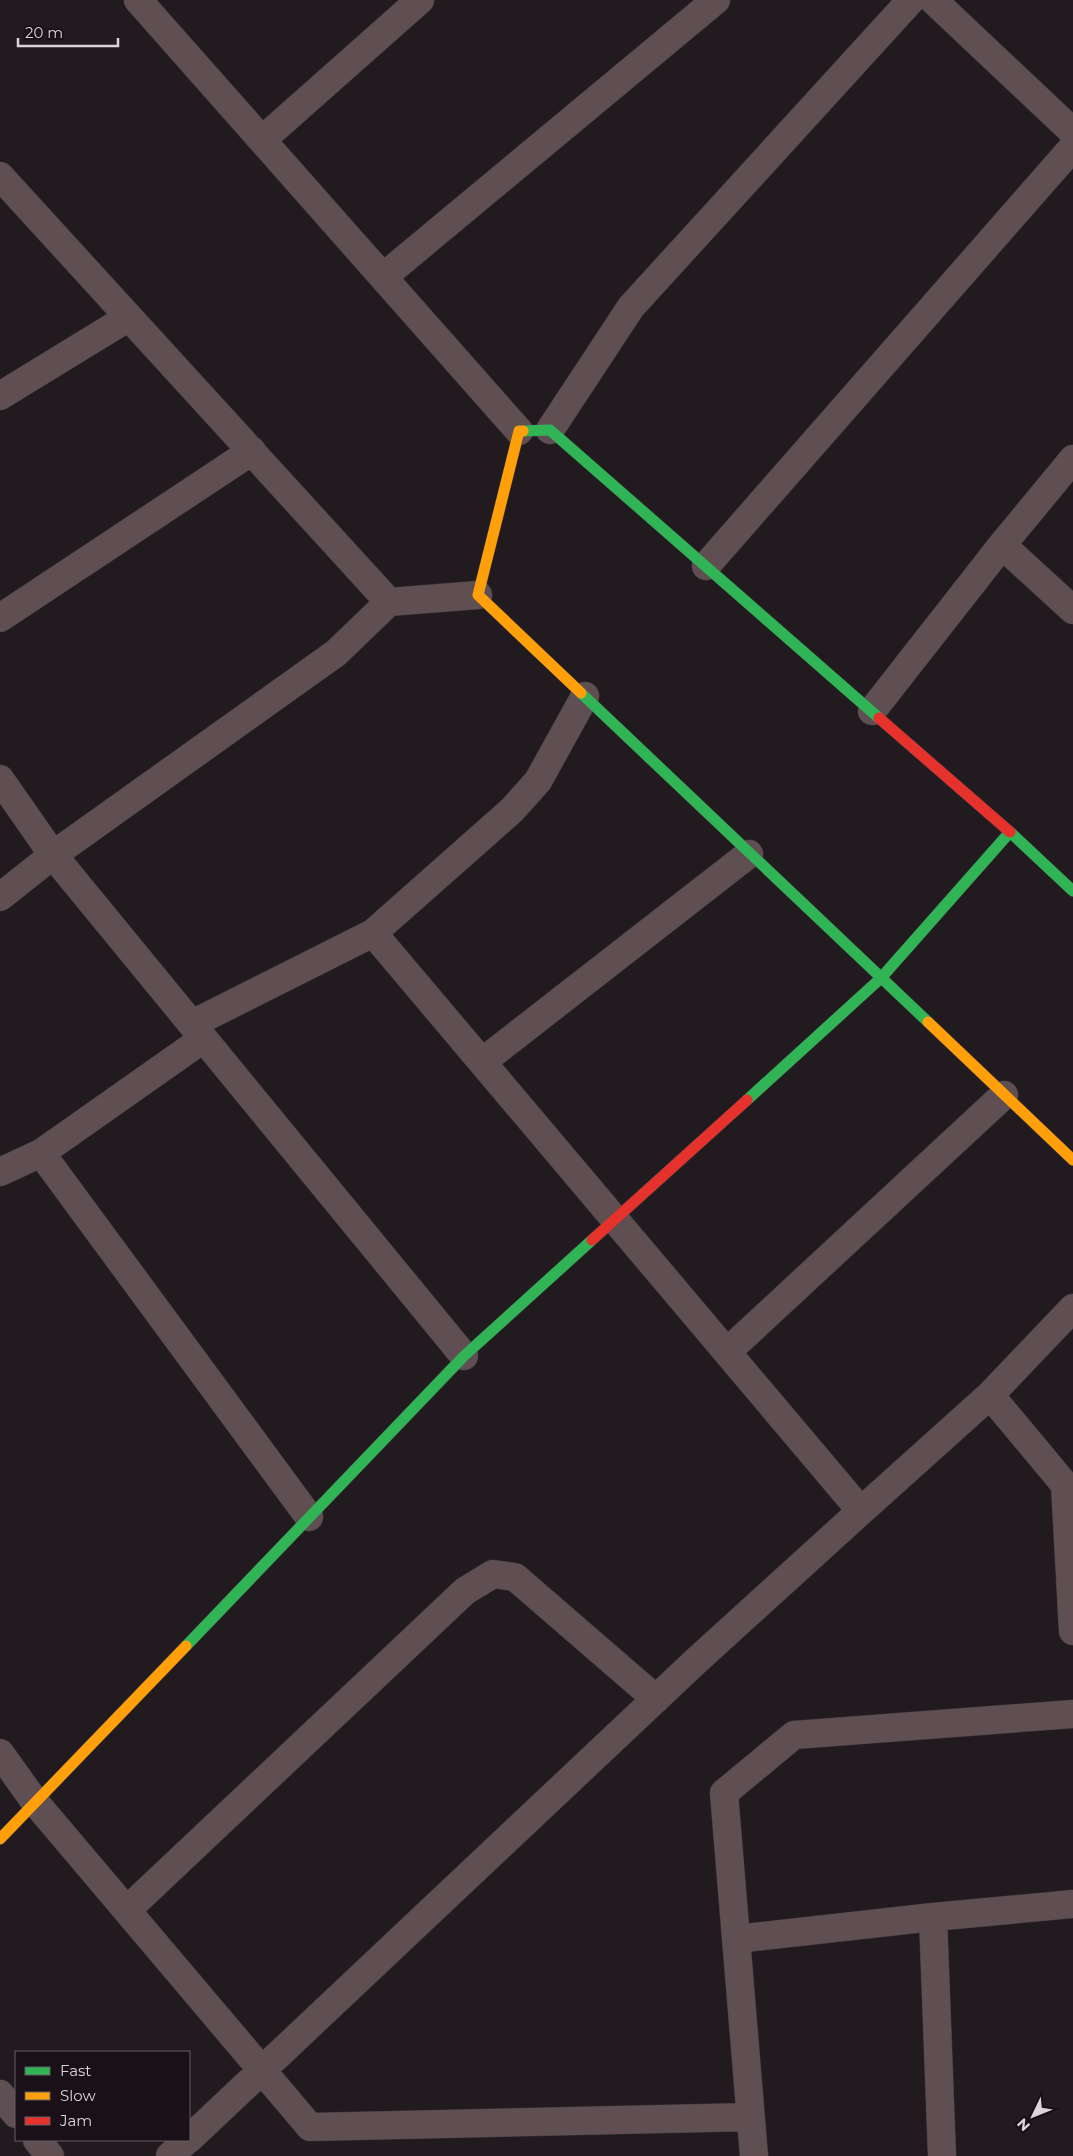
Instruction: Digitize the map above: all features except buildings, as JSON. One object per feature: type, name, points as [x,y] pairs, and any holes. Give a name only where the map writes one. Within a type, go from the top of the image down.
[{"type":"street","points":[[138,0],[519,431]]},
{"type":"street","points":[[262,140],[420,0]]},
{"type":"street","points":[[383,277],[716,0]]},
{"type":"street","points":[[550,430],[631,307],[911,0]]},
{"type":"street","points":[[933,0],[1073,132]]},
{"type":"street","points":[[706,566],[1073,147]]},
{"type":"street","points":[[0,176],[389,602]]},
{"type":"street","points":[[0,396],[129,317]]},
{"type":"street","points":[[519,431],[550,430],[1010,832],[1073,890]]},
{"type":"street","points":[[478,594],[519,431]]},
{"type":"street","points":[[0,618],[252,451]]},
{"type":"street","points":[[872,711],[1002,545],[1073,459]]},
{"type":"street","points":[[1002,545],[1073,610]]},
{"type":"street","points":[[0,897],[53,855],[336,653],[389,602],[478,594],[749,854],[1073,1160]]},
{"type":"street","points":[[0,1172],[41,1153],[197,1031],[373,933],[512,810],[538,781],[584,696]]},
{"type":"street","points":[[0,778],[53,855],[464,1356]]},
{"type":"street","points":[[0,1838],[464,1356],[881,978],[1010,832]]},
{"type":"street","points":[[482,1062],[749,854]]},
{"type":"street","points":[[373,933],[861,1512]]},
{"type":"street","points":[[727,1352],[1004,1096]]},
{"type":"street","points":[[41,1153],[309,1517]]},
{"type":"street","points":[[190,2137],[656,1699],[990,1395],[1073,1308]]},
{"type":"street","points":[[990,1395],[1065,1485],[1073,1632]]},
{"type":"street","points":[[127,1910],[465,1591],[493,1574],[515,1577],[656,1699]]},
{"type":"street","points":[[754,2156],[724,1794],[794,1735],[1073,1714]]},
{"type":"street","points":[[0,1753],[36,1802],[310,2127],[750,2117]]},
{"type":"street","points":[[736,1939],[933,1917],[1073,1904]]},
{"type":"street","points":[[933,1917],[942,2156]]},
{"type":"street","points":[[0,2094],[15,2113]]},
{"type":"street","points":[[38,2141],[50,2156]]},
{"type":"street","points":[[170,2156],[186,2141]]},
{"type":"traffic: fast","points":[[523,431],[550,430],[879,718]]},
{"type":"traffic: fast","points":[[581,693],[928,1022]]},
{"type":"traffic: fast","points":[[747,1100],[881,978],[1010,832],[1073,891]]},
{"type":"traffic: fast","points":[[186,1646],[464,1356],[592,1240]]},
{"type":"traffic: slow","points":[[523,431],[519,431],[478,595],[581,693]]},
{"type":"traffic: slow","points":[[928,1022],[1073,1160]]},
{"type":"traffic: slow","points":[[0,1839],[186,1646]]},
{"type":"traffic: jam","points":[[879,718],[1010,832]]},
{"type":"traffic: jam","points":[[592,1240],[747,1100]]}]
